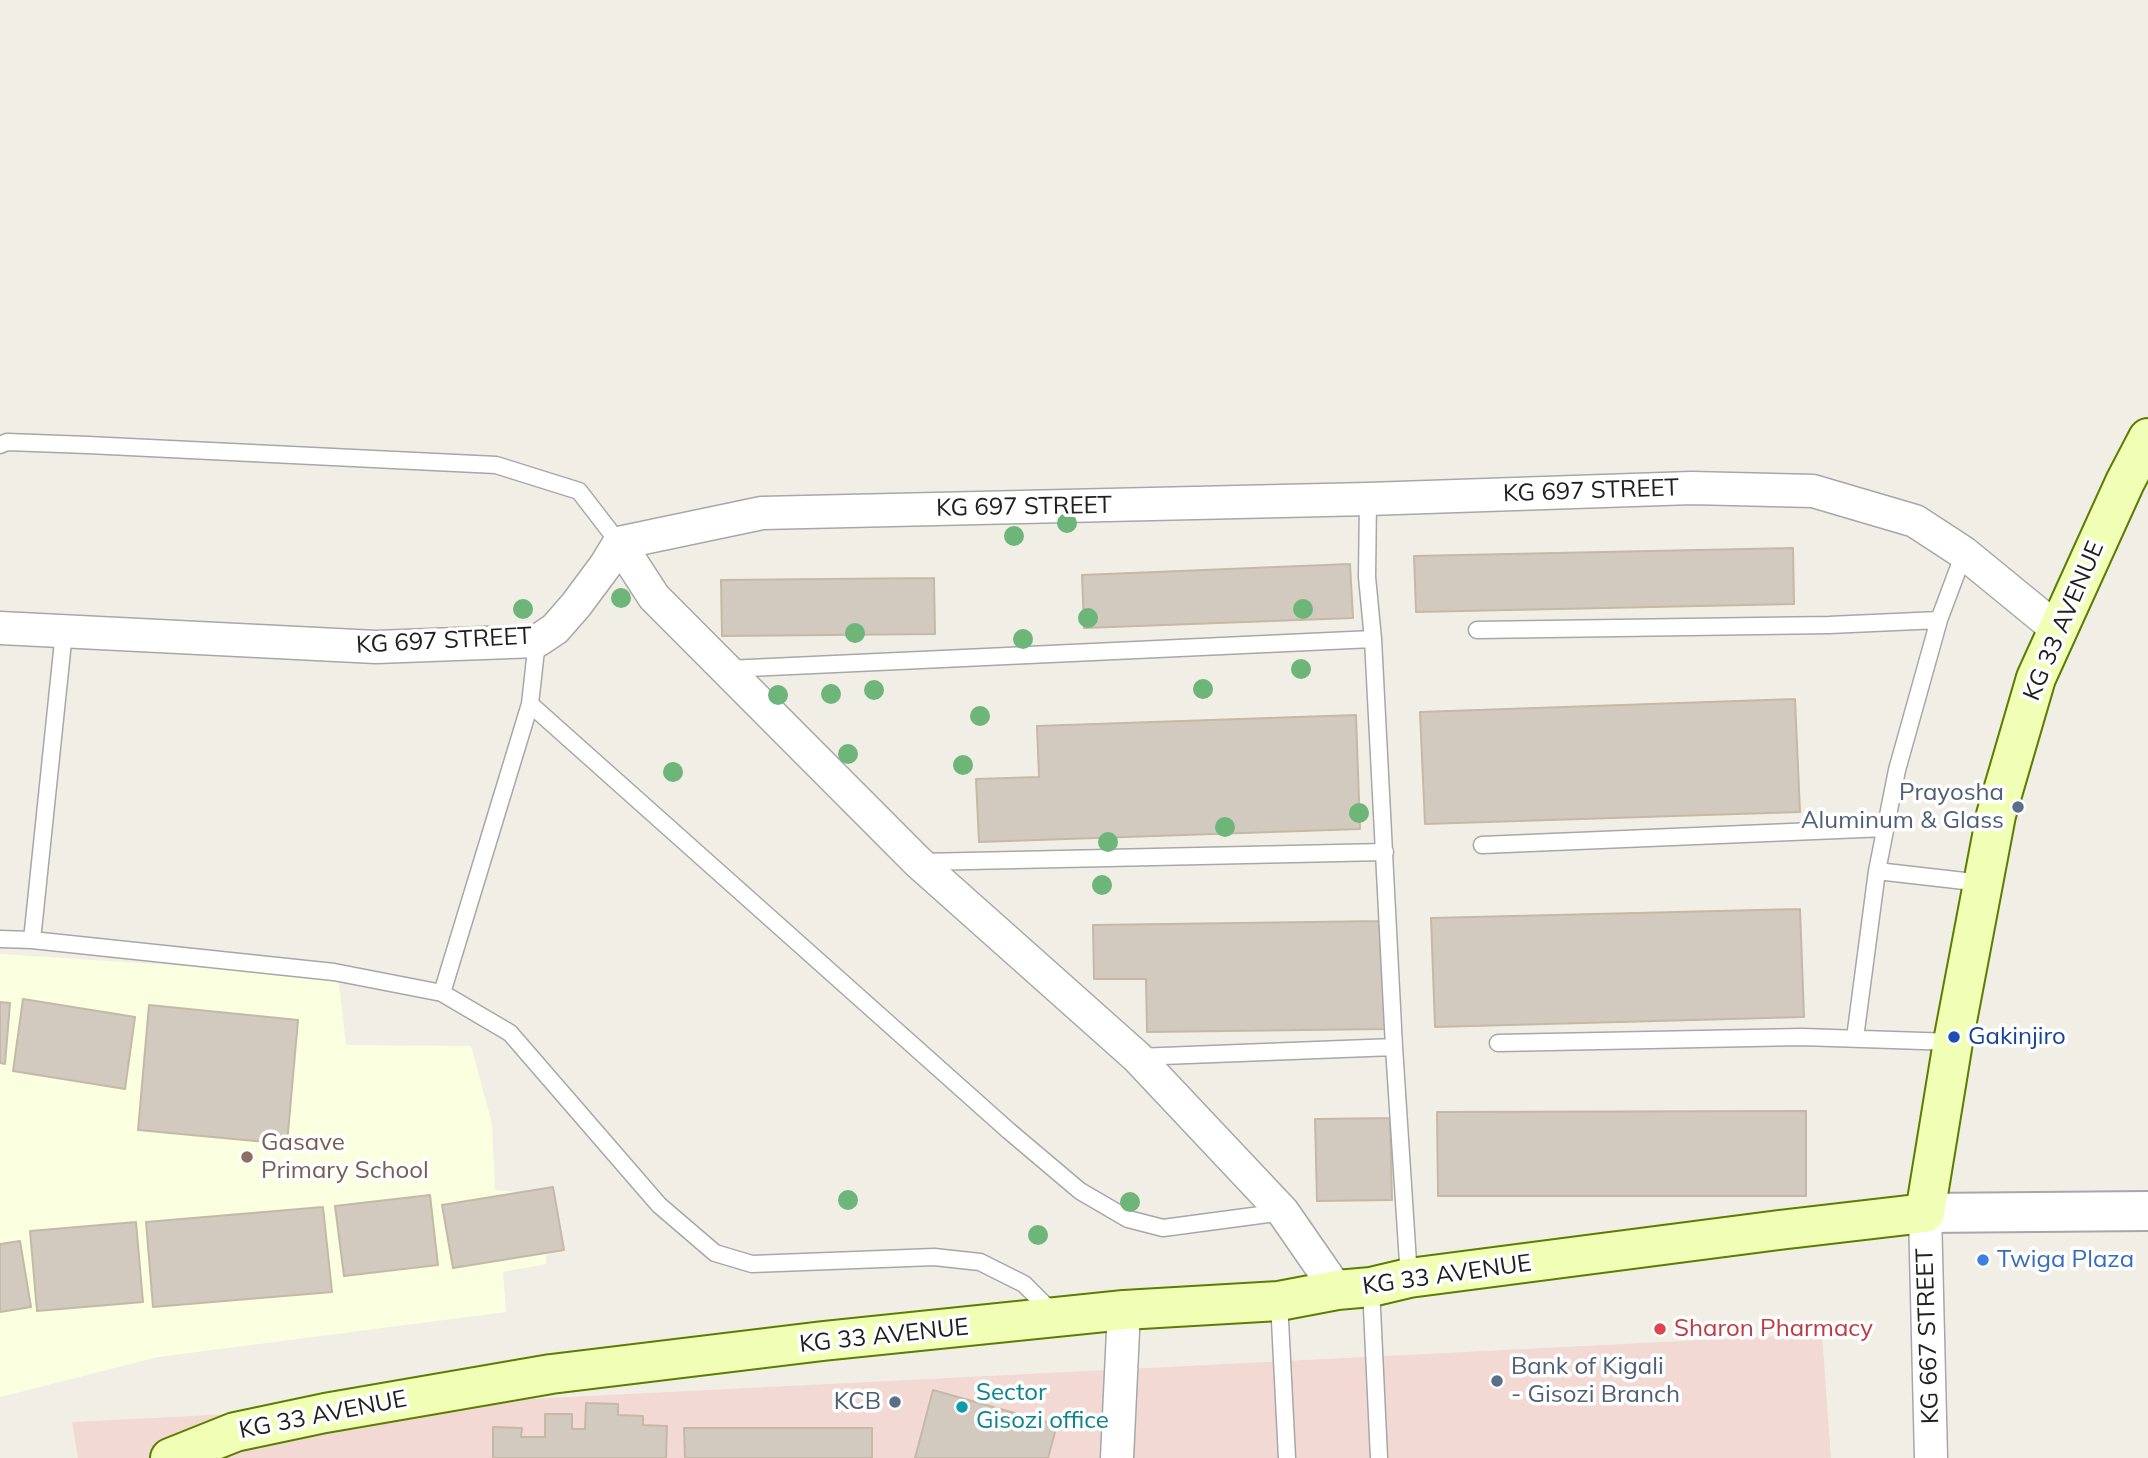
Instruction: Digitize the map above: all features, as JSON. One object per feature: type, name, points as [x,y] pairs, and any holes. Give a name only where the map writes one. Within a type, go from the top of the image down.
[{"type":"main road","name":"KG 33 AVENUE","points":[[170,1458],[235,1432],[325,1413],[551,1374],[823,1341],[1124,1310],[1279,1301],[1409,1278],[1925,1213],[1953,1041],[1996,815],[2036,678],[2125,482],[2148,438]]},
{"type":"street","name":"KG 697 STREET","points":[[0,628],[376,647],[537,641],[555,629],[576,605],[619,543],[762,513],[1368,499],[1692,488],[1813,491],[1915,521],[1964,553],[2058,631]]},
{"type":"street","points":[[619,543],[654,597],[918,862],[1137,1057],[1354,1289]]},
{"type":"street","points":[[1925,1213],[2148,1212]]},
{"type":"street","name":"KG 667 STREET","points":[[1925,1213],[1931,1458]]},
{"type":"street","points":[[1117,1458],[1124,1310]]},
{"type":"lane","points":[[0,445],[7,442],[88,444],[496,465],[579,491],[619,543]]},
{"type":"lane","points":[[1368,499],[1367,577],[1373,639],[1409,1278]]},
{"type":"lane","points":[[1855,1038],[1877,871],[1897,770],[1939,620],[1964,553]]},
{"type":"lane","points":[[1477,630],[1829,625],[1939,620]]},
{"type":"lane","points":[[32,940],[64,632]]},
{"type":"lane","points":[[727,669],[1373,639]]},
{"type":"lane","points":[[442,993],[530,704],[537,641]]},
{"type":"lane","points":[[530,704],[998,1122],[1080,1191],[1128,1219],[1163,1228],[1283,1212]]},
{"type":"lane","points":[[1482,845],[1885,828]]},
{"type":"lane","points":[[918,862],[1385,852]]},
{"type":"lane","points":[[1877,871],[1982,883]]},
{"type":"lane","points":[[0,939],[32,940],[334,972],[442,993],[510,1032],[659,1205],[715,1253],[752,1264],[934,1257],[980,1262],[1024,1284],[1058,1318]]},
{"type":"lane","points":[[1498,1043],[1802,1037],[1953,1041]]},
{"type":"lane","points":[[1137,1057],[1394,1047]]},
{"type":"lane","points":[[1354,1289],[1379,1458]]},
{"type":"lane","points":[[1279,1301],[1287,1458]]},
{"type":"shaded area","name":"Gasave Primary School","points":[[0,954],[338,976],[346,1045],[471,1046],[492,1124],[495,1190],[550,1195],[546,1264],[503,1272],[506,1312],[158,1357],[0,1397]]},
{"type":"shaded area","points":[[1822,1334],[1831,1458],[78,1458],[72,1422]]},
{"type":"building","points":[[1793,548],[1794,604],[1416,612],[1414,556]]},
{"type":"building","points":[[1350,564],[1353,618],[1084,628],[1082,575]]},
{"type":"building","points":[[934,578],[935,634],[722,636],[721,580]]},
{"type":"building","points":[[1795,699],[1800,812],[1425,824],[1420,712]]},
{"type":"building","points":[[1356,715],[1360,829],[979,842],[976,779],[1039,777],[1037,726]]},
{"type":"building","points":[[1800,909],[1804,1017],[1435,1027],[1431,918]]},
{"type":"building","points":[[1383,921],[1385,1029],[1147,1032],[1146,979],[1094,979],[1093,925]]},
{"type":"building","points":[[23,999],[135,1017],[125,1089],[13,1071]]},
{"type":"building","points":[[0,1002],[10,1003],[5,1064],[0,1063]]},
{"type":"building","points":[[149,1005],[298,1020],[287,1144],[138,1130]]},
{"type":"building","points":[[1806,1111],[1806,1196],[1438,1196],[1437,1112]]},
{"type":"building","points":[[1390,1118],[1392,1200],[1317,1201],[1315,1119]]},
{"type":"building","points":[[553,1187],[564,1250],[453,1268],[442,1205]]},
{"type":"building","points":[[430,1195],[438,1265],[344,1276],[335,1206]]},
{"type":"building","points":[[323,1207],[332,1292],[153,1307],[146,1222]]},
{"type":"building","points":[[136,1222],[143,1302],[37,1311],[30,1231]]},
{"type":"building","points":[[20,1241],[31,1307],[0,1312],[0,1244]]},
{"type":"building","name":"Sector Gisozi office","points":[[933,1390],[1057,1425],[1048,1458],[915,1458]]},
{"type":"building","points":[[586,1403],[618,1404],[618,1415],[643,1416],[643,1425],[667,1426],[666,1458],[493,1458],[493,1427],[522,1428],[521,1437],[545,1437],[545,1414],[572,1414],[572,1429],[585,1429]]},
{"type":"building","points":[[684,1428],[872,1428],[872,1458],[685,1458]]},
{"type":"place","name":"Prayosha Aluminum & Glass","points":[[2018,807]]},
{"type":"place","name":"Gakinjiro","points":[[1954,1037]]},
{"type":"place","name":"Gasave Primary School","points":[[247,1157]]},
{"type":"place","name":"Twiga Plaza","points":[[1983,1260]]},
{"type":"place","name":"Sharon Pharmacy","points":[[1660,1329]]},
{"type":"place","name":"Bank of Kigali - Gisozi Branch","points":[[1497,1381]]},
{"type":"place","name":"KCB","points":[[895,1402]]},
{"type":"place","name":"Sector Gisozi office","points":[[962,1407]]}]
